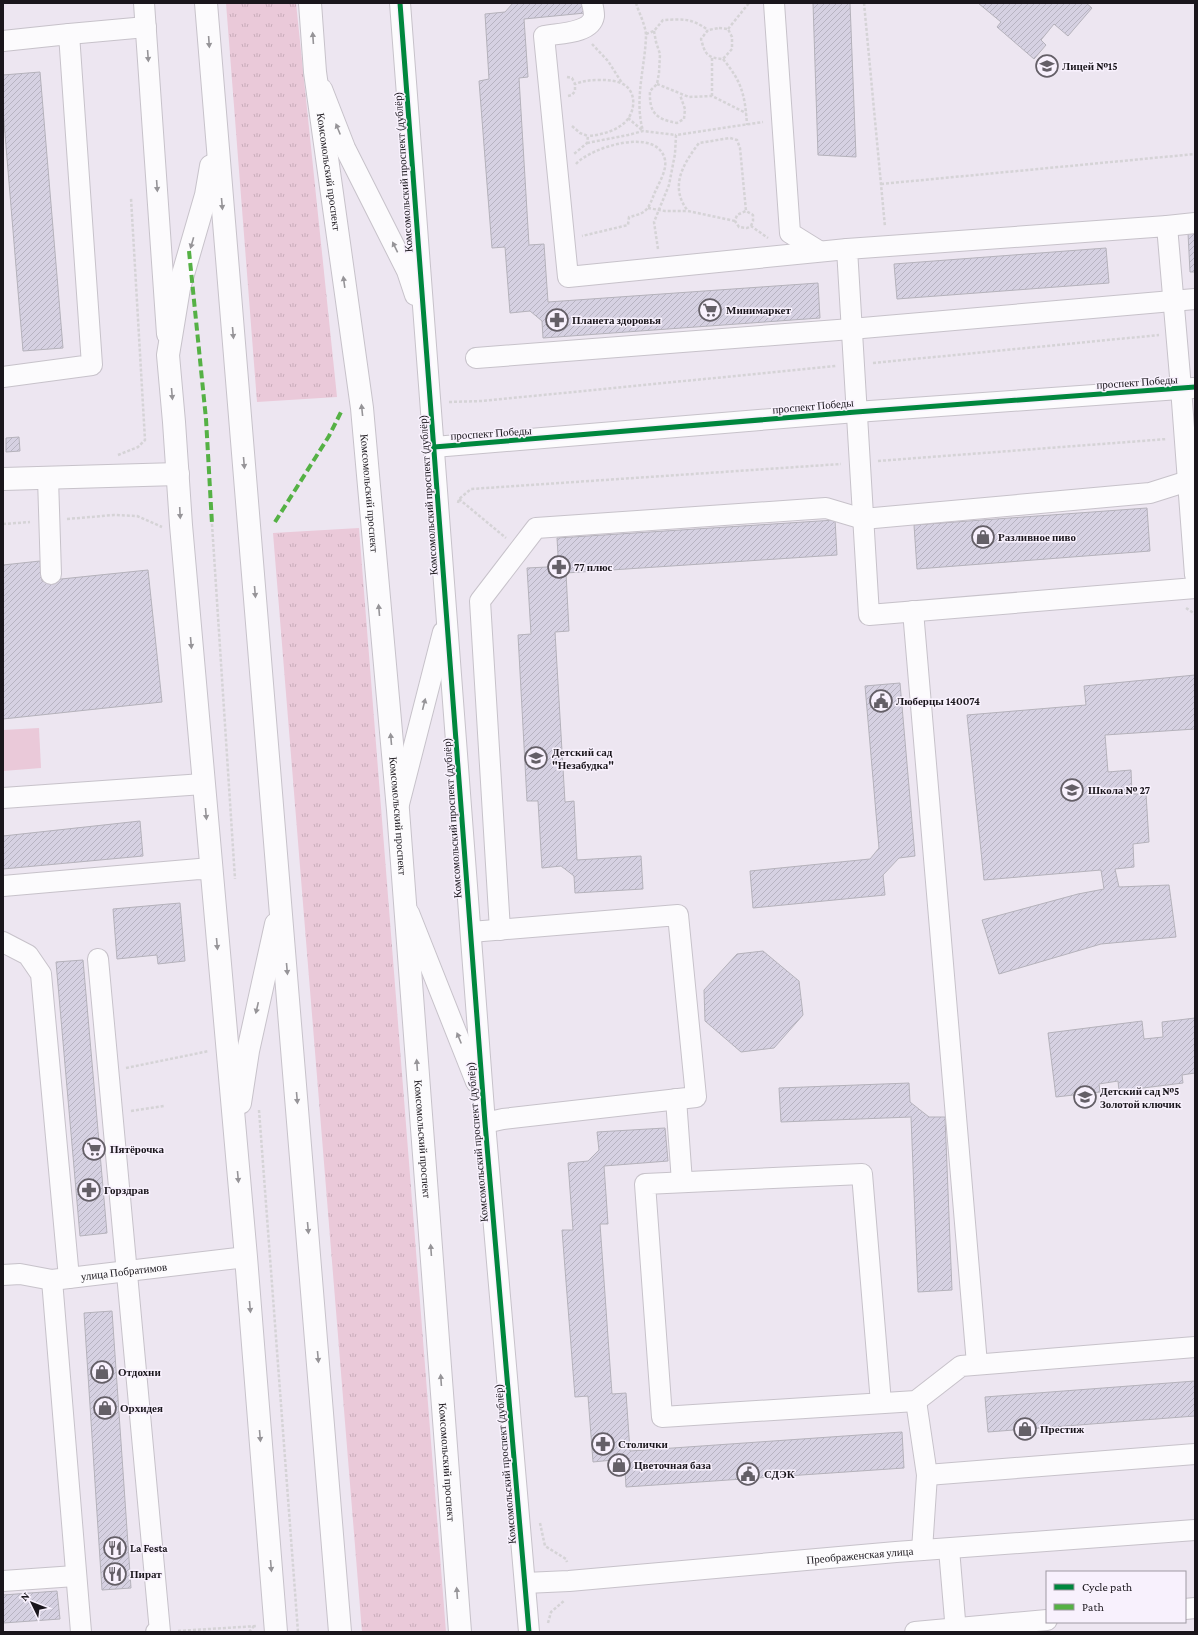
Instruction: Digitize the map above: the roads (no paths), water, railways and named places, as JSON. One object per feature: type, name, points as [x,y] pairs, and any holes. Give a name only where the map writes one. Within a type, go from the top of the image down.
[{"type":"main road","points":[[206,3],[340,1632]]},
{"type":"main road","name":"Комсомольский проспект","points":[[310,3],[315,72],[362,408],[398,810],[460,1632]]},
{"type":"main road","points":[[217,137],[206,195],[179,288],[168,355],[203,784],[246,1257],[269,1629]]},
{"type":"main road","points":[[3,480],[178,474]]},
{"type":"main road","points":[[235,1138],[248,1051],[281,902]]},
{"type":"street","points":[[144,3],[168,355]]},
{"type":"street","name":"Комсомольский проспект (дублёр)","points":[[400,3],[485,1123],[529,1632]]},
{"type":"street","points":[[592,3],[594,16],[589,25],[583,29],[544,36],[568,277],[847,249],[1195,223]]},
{"type":"street","points":[[774,3],[790,233],[819,252]]},
{"type":"street","points":[[3,41],[146,27]]},
{"type":"street","points":[[3,377],[92,365],[69,34]]},
{"type":"street","points":[[315,72],[346,148],[407,271],[424,322]]},
{"type":"street","points":[[1167,226],[1177,334],[1188,388],[1185,438],[1192,480],[1195,576]]},
{"type":"street","points":[[847,249],[869,615],[1195,588]]},
{"type":"street","points":[[476,358],[851,329],[1195,299]]},
{"type":"street","name":"проспект Победы","points":[[434,447],[856,412],[1188,388]]},
{"type":"street","points":[[48,478],[51,574]]},
{"type":"street","points":[[500,930],[480,601],[536,528],[826,508],[863,519],[1150,493],[1192,480]]},
{"type":"street","points":[[913,611],[977,1364]]},
{"type":"street","points":[[398,810],[447,615]]},
{"type":"street","points":[[3,798],[203,784]]},
{"type":"street","points":[[3,886],[199,869],[211,870]]},
{"type":"street","points":[[405,903],[484,1100]]},
{"type":"street","points":[[471,932],[678,915],[696,1097],[503,1119],[485,1123]]},
{"type":"street","points":[[3,942],[28,955],[41,974],[60,1279],[75,1576],[81,1632]]},
{"type":"street","points":[[98,959],[160,1632],[156,1632]]},
{"type":"street","points":[[676,1099],[682,1182]]},
{"type":"street","points":[[881,1403],[862,1174],[645,1184],[662,1417],[916,1401],[961,1366],[1195,1347]]},
{"type":"street","name":"улица Побратимов","points":[[3,1275],[20,1274],[60,1279],[246,1257]]},
{"type":"street","points":[[916,1401],[927,1476],[922,1550]]},
{"type":"street","points":[[927,1476],[1195,1454]]},
{"type":"street","name":"Преображенская улица","points":[[525,1583],[922,1550],[1195,1530]]},
{"type":"street","points":[[949,1549],[956,1630]]},
{"type":"street","points":[[3,1581],[75,1576]]},
{"type":"street","points":[[915,1632],[956,1630],[1046,1620]]},
{"type":"place","name":"Лицей №15","points":[[1047,66]]},
{"type":"place","name":"Минимаркет","points":[[710,310]]},
{"type":"place","name":"Планета здоровья","points":[[557,320]]},
{"type":"place","name":"Разливное пиво","points":[[983,537]]},
{"type":"place","name":"77 плюс","points":[[559,567]]},
{"type":"place","name":"Люберцы 140074","points":[[881,701]]},
{"type":"place","name":"Детский сад \"Незабудка\"","points":[[536,758]]},
{"type":"place","name":"Школа № 27","points":[[1072,790]]},
{"type":"place","name":"Детский сад №5 Золотой ключик","points":[[1085,1097]]},
{"type":"place","name":"Пятёрочка","points":[[94,1149]]},
{"type":"place","name":"Горздрав","points":[[89,1190]]},
{"type":"place","name":"Отдохни","points":[[102,1372]]},
{"type":"place","name":"Орхидея","points":[[105,1408]]},
{"type":"place","name":"Престиж","points":[[1025,1429]]},
{"type":"place","name":"Столички","points":[[603,1444]]},
{"type":"place","name":"Цветочная база","points":[[619,1465]]},
{"type":"place","name":"СДЭК","points":[[748,1474]]},
{"type":"place","name":"La Festa","points":[[115,1548]]},
{"type":"place","name":"Пират","points":[[115,1574]]}]
